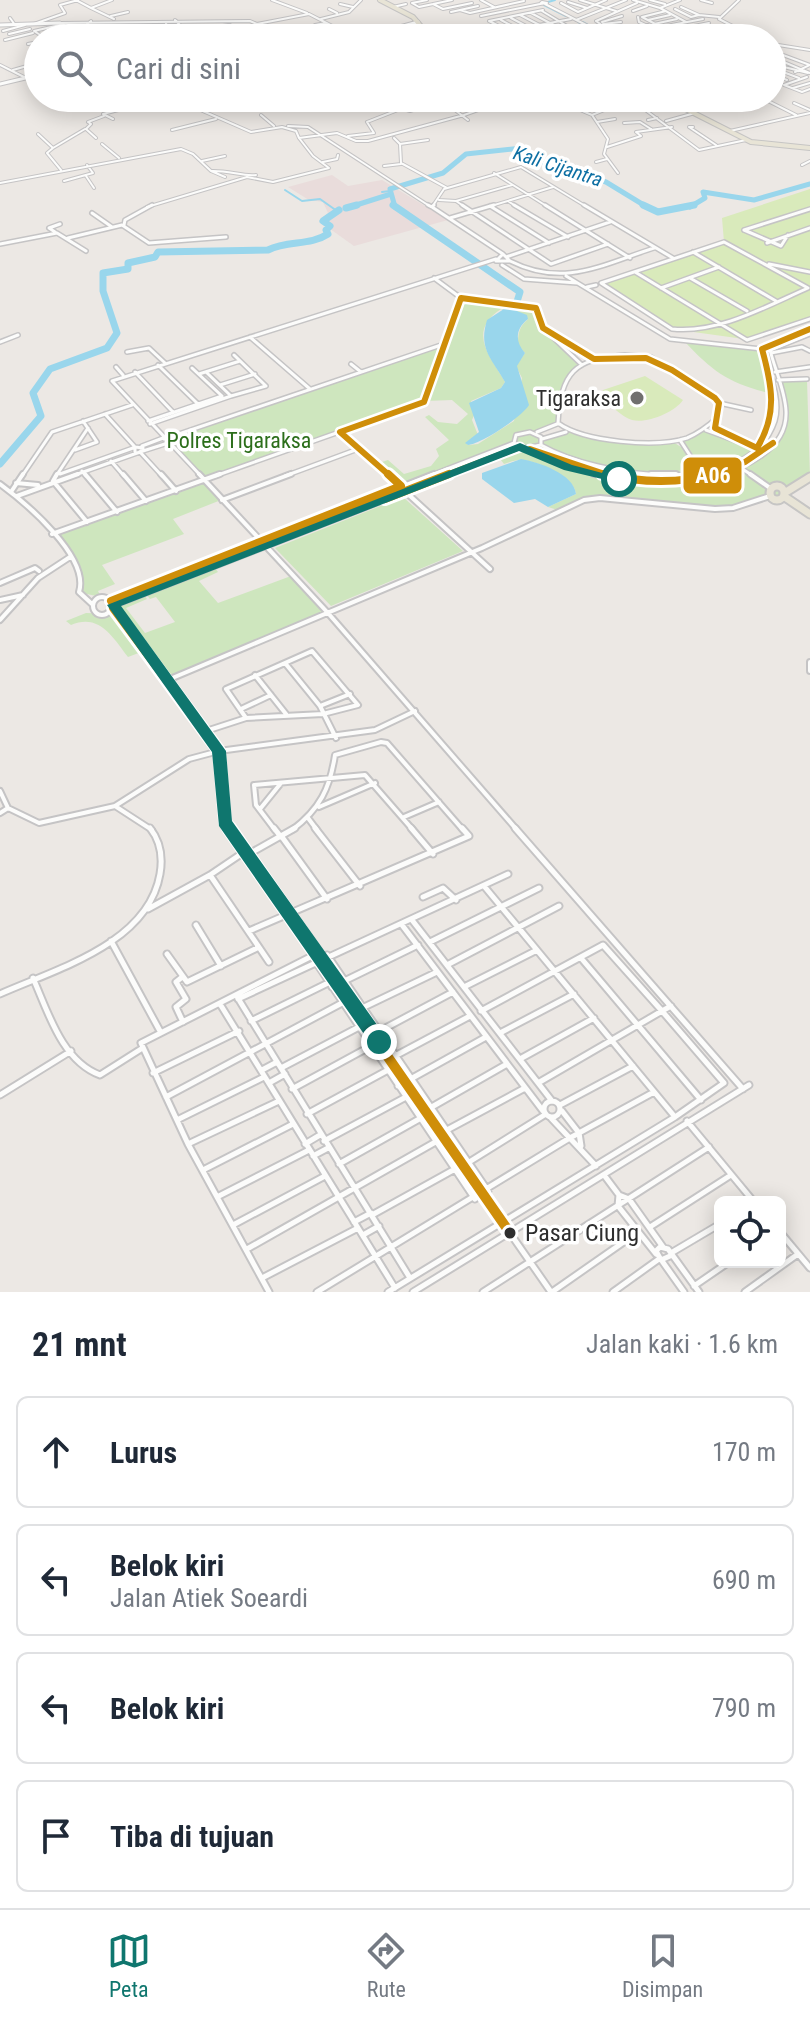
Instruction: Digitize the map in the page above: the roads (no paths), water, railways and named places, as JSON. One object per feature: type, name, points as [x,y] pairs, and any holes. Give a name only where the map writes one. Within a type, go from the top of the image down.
[{"type":"main road","points":[[380,0],[418,22]]},
{"type":"main road","points":[[695,113],[746,140],[810,148]]},
{"type":"main road","points":[[786,494],[810,477]]},
{"type":"main road","points":[[770,492],[786,494],[810,514]]},
{"type":"street","points":[[34,24],[65,13],[60,5],[77,0],[115,20]]},
{"type":"street","points":[[91,8],[112,0]]},
{"type":"street","points":[[272,0],[329,23]]},
{"type":"street","points":[[309,21],[340,14],[361,0]]},
{"type":"street","points":[[393,7],[405,5],[401,0]]},
{"type":"street","points":[[427,0],[412,3],[432,11]]},
{"type":"street","points":[[424,6],[453,0],[462,5]]},
{"type":"street","points":[[467,0],[485,10]]},
{"type":"street","points":[[481,0],[503,12]]},
{"type":"street","points":[[495,0],[505,5]]},
{"type":"street","points":[[508,0],[514,3]]},
{"type":"street","points":[[460,10],[468,13],[522,0]]},
{"type":"street","points":[[481,16],[551,0]]},
{"type":"street","points":[[580,0],[618,12]]},
{"type":"street","points":[[597,0],[604,1]]},
{"type":"street","points":[[548,24],[575,19],[626,0]]},
{"type":"street","points":[[633,0],[660,8],[688,24]]},
{"type":"street","points":[[650,0],[667,5]]},
{"type":"street","points":[[667,0],[674,2]]},
{"type":"street","points":[[660,8],[680,0]]},
{"type":"street","points":[[719,17],[739,0]]},
{"type":"street","points":[[587,8],[570,1],[562,3],[579,12],[604,1]]},
{"type":"street","points":[[698,1],[712,3]]},
{"type":"street","points":[[443,2],[452,7]]},
{"type":"street","points":[[542,2],[584,24]]},
{"type":"street","points":[[621,22],[602,24],[596,21],[639,2]]},
{"type":"street","points":[[433,4],[442,9],[472,3]]},
{"type":"street","points":[[340,4],[354,7]]},
{"type":"street","points":[[633,11],[649,5]]},
{"type":"street","points":[[451,12],[478,6]]},
{"type":"street","points":[[648,23],[642,17],[683,6],[699,15]]},
{"type":"street","points":[[329,9],[340,14]]},
{"type":"street","points":[[675,9],[697,20]]},
{"type":"street","points":[[511,10],[537,24]]},
{"type":"street","points":[[495,24],[489,21],[542,10],[566,24]]},
{"type":"street","points":[[111,16],[128,12]]},
{"type":"street","points":[[530,12],[551,23]]},
{"type":"street","points":[[722,13],[729,15]]},
{"type":"street","points":[[34,24],[175,20],[257,24],[309,14]]},
{"type":"street","points":[[641,24],[673,15]]},
{"type":"street","points":[[602,24],[622,16]]},
{"type":"street","points":[[509,17],[522,24]]},
{"type":"street","points":[[691,17],[719,17],[728,24]]},
{"type":"street","points":[[10,18],[15,25]]},
{"type":"street","points":[[499,18],[510,24]]},
{"type":"street","points":[[615,18],[624,24]]},
{"type":"street","points":[[638,19],[654,24],[679,19]]},
{"type":"street","points":[[676,24],[703,19]]},
{"type":"street","points":[[175,20],[179,24]]},
{"type":"street","points":[[88,24],[91,21]]},
{"type":"street","points":[[411,24],[418,22]]},
{"type":"street","points":[[322,24],[329,23]]},
{"type":"street","points":[[705,24],[709,23]]},
{"type":"street","points":[[0,25],[24,25]]},
{"type":"street","points":[[15,37],[3,31],[24,25]]},
{"type":"street","points":[[9,34],[24,32]]},
{"type":"street","points":[[5,40],[24,34]]},
{"type":"street","points":[[786,46],[810,50]]},
{"type":"street","points":[[786,56],[810,65],[795,72]]},
{"type":"street","points":[[786,63],[793,59]]},
{"type":"street","points":[[0,65],[24,77]]},
{"type":"street","points":[[12,70],[24,67]]},
{"type":"street","points":[[786,68],[810,73],[786,70]]},
{"type":"street","points":[[786,72],[810,85],[802,92],[786,86]]},
{"type":"street","points":[[786,84],[807,77]]},
{"type":"street","points":[[0,84],[24,78]]},
{"type":"street","points":[[794,103],[810,112]]},
{"type":"street","points":[[786,110],[796,115]]},
{"type":"street","points":[[106,116],[103,114],[111,112]]},
{"type":"street","points":[[206,112],[251,132],[279,127],[308,127],[340,145],[507,258],[530,271],[566,276],[666,338],[763,347],[810,331]]},
{"type":"street","points":[[346,137],[374,133],[367,122],[393,112]]},
{"type":"street","points":[[432,112],[445,118]]},
{"type":"street","points":[[459,112],[468,120]]},
{"type":"street","points":[[340,145],[393,137],[471,112]]},
{"type":"street","points":[[580,112],[592,115],[601,112]]},
{"type":"street","points":[[648,112],[699,150],[746,140]]},
{"type":"street","points":[[730,131],[810,112]]},
{"type":"street","points":[[663,121],[695,113]]},
{"type":"street","points":[[211,171],[232,170],[247,177],[273,182],[327,169],[323,162],[313,156],[296,131],[279,127],[261,115]]},
{"type":"street","points":[[592,115],[608,139],[604,154],[618,173]]},
{"type":"street","points":[[61,170],[47,153],[86,129],[91,124],[88,122],[106,116],[113,119]]},
{"type":"street","points":[[172,130],[219,118]]},
{"type":"street","points":[[648,120],[657,118]]},
{"type":"street","points":[[597,122],[615,119]]},
{"type":"street","points":[[624,123],[640,122],[657,136]]},
{"type":"street","points":[[607,147],[640,137],[636,132],[672,127]]},
{"type":"street","points":[[693,127],[689,127],[718,146]]},
{"type":"street","points":[[86,129],[96,138]]},
{"type":"street","points":[[299,138],[338,133],[355,142]]},
{"type":"street","points":[[38,134],[53,148]]},
{"type":"street","points":[[393,137],[400,144],[403,164]]},
{"type":"street","points":[[400,144],[428,140]]},
{"type":"street","points":[[102,144],[119,159]]},
{"type":"street","points":[[0,183],[119,159],[144,159],[182,147],[211,171],[225,177]]},
{"type":"street","points":[[323,162],[337,159],[338,155]]},
{"type":"street","points":[[202,161],[225,156]]},
{"type":"street","points":[[596,162],[607,159]]},
{"type":"street","points":[[802,165],[810,161]]},
{"type":"street","points":[[384,166],[403,164],[447,188]]},
{"type":"street","points":[[64,181],[93,173],[87,165]]},
{"type":"street","points":[[432,207],[447,188],[518,167],[673,258]]},
{"type":"street","points":[[494,173],[630,258]]},
{"type":"street","points":[[124,225],[125,220],[140,209],[256,175]]},
{"type":"street","points":[[86,176],[94,188]]},
{"type":"street","points":[[439,200],[456,201],[512,185]]},
{"type":"street","points":[[450,218],[553,187]]},
{"type":"street","points":[[456,201],[551,264]]},
{"type":"street","points":[[508,201],[568,237]]},
{"type":"street","points":[[490,206],[549,243]]},
{"type":"street","points":[[788,235],[782,246],[767,243],[744,230],[810,209]]},
{"type":"street","points":[[92,213],[112,227]]},
{"type":"street","points":[[530,250],[612,222]]},
{"type":"street","points":[[60,224],[49,228],[86,251]]},
{"type":"street","points":[[68,238],[124,225],[149,243],[226,237]]},
{"type":"street","points":[[767,243],[809,229]]},
{"type":"street","points":[[416,1291],[746,1087],[671,1006],[328,613],[112,381],[123,375],[588,232]]},
{"type":"street","points":[[0,244],[57,233]]},
{"type":"street","points":[[726,242],[809,288],[717,322],[679,332],[601,284],[726,242]]},
{"type":"street","points":[[546,273],[551,264],[608,244]]},
{"type":"street","points":[[563,282],[566,276],[654,248]]},
{"type":"street","points":[[693,252],[776,301]]},
{"type":"street","points":[[502,263],[507,258]]},
{"type":"street","points":[[496,259],[524,279],[579,284]]},
{"type":"street","points":[[763,263],[810,272]]},
{"type":"street","points":[[661,288],[719,267]]},
{"type":"street","points":[[635,272],[749,340],[810,319]]},
{"type":"street","points":[[434,278],[461,298],[537,308],[543,328],[566,346],[582,365]]},
{"type":"street","points":[[690,278],[747,311]]},
{"type":"street","points":[[587,287],[596,285]]},
{"type":"street","points":[[52,534],[424,402],[461,298]]},
{"type":"street","points":[[770,351],[810,331]]},
{"type":"street","points":[[0,342],[18,335]]},
{"type":"street","points":[[250,337],[310,389]]},
{"type":"street","points":[[17,496],[165,440],[444,344]]},
{"type":"street","points":[[566,346],[594,359]]},
{"type":"street","points":[[763,347],[770,351],[802,347],[810,351]]},
{"type":"street","points":[[530,449],[541,445],[572,462],[630,475],[655,477],[725,465],[757,448],[774,423],[776,404],[763,347]]},
{"type":"street","points":[[127,352],[149,348],[165,363]]},
{"type":"street","points":[[514,443],[568,467],[625,480],[675,482],[741,468],[766,452],[785,425],[786,404],[770,351]]},
{"type":"street","points":[[149,422],[266,386],[234,355]]},
{"type":"street","points":[[558,423],[563,379],[594,359],[613,355],[651,357],[719,403],[751,410]]},
{"type":"street","points":[[199,374],[240,361]]},
{"type":"street","points":[[351,364],[361,372]]},
{"type":"street","points":[[158,365],[198,404]]},
{"type":"street","points":[[116,367],[123,375]]},
{"type":"street","points":[[775,372],[810,367]]},
{"type":"street","points":[[149,422],[222,396],[192,368]]},
{"type":"street","points":[[135,372],[173,412]]},
{"type":"street","points":[[206,372],[231,396]]},
{"type":"street","points":[[214,388],[255,374]]},
{"type":"street","points":[[778,380],[807,379]]},
{"type":"street","points":[[542,439],[569,431],[637,442],[680,440],[706,430],[718,417],[719,403]]},
{"type":"street","points":[[11,492],[51,432],[132,405]]},
{"type":"street","points":[[105,414],[176,491]]},
{"type":"street","points":[[73,451],[97,442],[83,421]]},
{"type":"street","points":[[558,423],[569,431]]},
{"type":"street","points":[[514,443],[514,437],[520,433],[534,433],[558,423]]},
{"type":"street","points":[[713,423],[723,434]]},
{"type":"street","points":[[53,481],[88,428]]},
{"type":"street","points":[[706,430],[766,452]]},
{"type":"street","points":[[340,432],[490,569]]},
{"type":"street","points":[[534,433],[542,439]]},
{"type":"street","points":[[541,445],[542,439]]},
{"type":"street","points":[[680,440],[682,448]]},
{"type":"street","points":[[668,441],[682,448],[706,477]]},
{"type":"street","points":[[0,484],[17,496],[70,557],[81,576],[79,592],[97,613],[112,604],[401,486],[514,443]]},
{"type":"street","points":[[264,543],[520,447]]},
{"type":"street","points":[[222,500],[359,449]]},
{"type":"street","points":[[57,475],[137,450]]},
{"type":"street","points":[[68,459],[75,468]]},
{"type":"street","points":[[111,461],[146,501]]},
{"type":"street","points":[[170,679],[472,552],[591,498],[705,509],[733,508],[770,492],[741,468]]},
{"type":"street","points":[[82,471],[117,512]]},
{"type":"street","points":[[53,481],[87,522]]},
{"type":"street","points":[[802,482],[810,487]]},
{"type":"street","points":[[16,483],[39,486]]},
{"type":"street","points":[[0,620],[16,611],[23,595],[36,579],[62,566],[70,557]]},
{"type":"street","points":[[0,583],[35,568],[39,571]]},
{"type":"street","points":[[0,599],[23,595]]},
{"type":"street","points":[[92,604],[101,599],[112,604],[206,731],[219,751],[223,817],[336,984],[395,1056],[551,1292],[638,1232]]},
{"type":"street","points":[[206,731],[246,718],[323,714],[357,707],[314,651],[226,689],[246,718]]},
{"type":"street","points":[[810,662],[810,671]]},
{"type":"street","points":[[285,663],[320,706],[336,738]]},
{"type":"street","points":[[255,675],[286,714]]},
{"type":"street","points":[[320,706],[350,694]]},
{"type":"street","points":[[240,709],[271,695]]},
{"type":"street","points":[[0,791],[8,808],[39,823],[115,806],[189,759],[219,751],[336,738],[375,730],[415,711]]},
{"type":"street","points":[[0,994],[111,941],[146,910],[248,852],[281,837],[315,808],[333,779],[335,755],[385,742],[469,836],[360,886],[249,931]]},
{"type":"street","points":[[327,899],[260,809],[254,785],[365,775],[433,854]]},
{"type":"street","points":[[260,809],[281,783]]},
{"type":"street","points":[[315,808],[375,783]]},
{"type":"street","points":[[403,818],[439,802]]},
{"type":"street","points":[[115,806],[147,822],[158,833],[163,867],[146,910]]},
{"type":"street","points":[[0,813],[8,808]]},
{"type":"street","points":[[308,817],[360,886]]},
{"type":"street","points":[[269,1292],[188,1144],[141,1049],[141,1042],[319,956],[412,920],[508,874]]},
{"type":"street","points":[[210,875],[269,962]]},
{"type":"street","points":[[484,886],[675,1117]]},
{"type":"street","points":[[423,897],[445,888],[456,900]]},
{"type":"street","points":[[430,942],[539,888]]},
{"type":"street","points":[[357,1011],[439,973],[447,965],[559,906]]},
{"type":"street","points":[[412,920],[552,1101],[560,1107],[579,1133],[581,1146]]},
{"type":"street","points":[[401,924],[525,1088],[568,1139],[581,1146],[596,1166]]},
{"type":"street","points":[[196,925],[221,966]]},
{"type":"street","points":[[111,941],[131,966],[133,983],[160,1031]]},
{"type":"street","points":[[251,1021],[418,945]]},
{"type":"street","points":[[167,954],[181,978],[187,982],[259,947]]},
{"type":"street","points":[[388,1292],[675,1117],[724,1083],[606,947],[481,1011]]},
{"type":"street","points":[[464,987],[537,950]]},
{"type":"street","points":[[319,956],[336,984],[342,1003],[357,1011],[378,1032],[447,1134]]},
{"type":"street","points":[[581,958],[701,1100]]},
{"type":"street","points":[[433,965],[447,965]]},
{"type":"street","points":[[33,978],[59,1035],[84,1068],[97,1075],[141,1049]]},
{"type":"street","points":[[181,978],[176,982],[186,999],[176,1009],[183,1022]]},
{"type":"street","points":[[378,1032],[453,992]]},
{"type":"street","points":[[398,1086],[486,1036],[500,1034],[574,994]]},
{"type":"street","points":[[237,997],[410,1278]]},
{"type":"street","points":[[166,1097],[342,1003]]},
{"type":"street","points":[[220,1004],[395,1288]]},
{"type":"street","points":[[538,1083],[671,1006]]},
{"type":"street","points":[[357,1011],[359,1027],[475,1199]]},
{"type":"street","points":[[395,1056],[470,1016]]},
{"type":"street","points":[[520,1059],[594,1018]]},
{"type":"street","points":[[177,1120],[359,1027]]},
{"type":"street","points":[[153,1073],[239,1031]]},
{"type":"street","points":[[492,1045],[500,1034]]},
{"type":"street","points":[[292,1089],[381,1040]]},
{"type":"street","points":[[0,1095],[71,1051]]},
{"type":"street","points":[[430,1108],[507,1064]]},
{"type":"street","points":[[262,1278],[371,1214],[466,1164],[547,1114],[558,1116],[560,1107],[633,1066]]},
{"type":"street","points":[[265,1076],[281,1068]]},
{"type":"street","points":[[307,1114],[388,1070]]},
{"type":"street","points":[[247,1249],[525,1088]]},
{"type":"street","points":[[317,1292],[475,1199],[568,1139],[654,1092]]},
{"type":"street","points":[[217,1197],[406,1097]]},
{"type":"street","points":[[188,1144],[279,1101]]},
{"type":"street","points":[[547,1114],[545,1103],[552,1101]]},
{"type":"street","points":[[339,1164],[421,1118]]},
{"type":"street","points":[[687,1121],[749,1196]]},
{"type":"street","points":[[203,1170],[293,1124]]},
{"type":"street","points":[[309,1150],[324,1141]]},
{"type":"street","points":[[483,1292],[709,1147]]},
{"type":"street","points":[[604,1175],[619,1195],[629,1199],[696,1289],[722,1268]]},
{"type":"street","points":[[650,1227],[731,1175]]},
{"type":"street","points":[[233,1225],[325,1176]]},
{"type":"street","points":[[619,1195],[618,1206],[683,1292]]},
{"type":"street","points":[[363,1235],[379,1226]]},
{"type":"street","points":[[658,1257],[670,1255],[714,1228]]},
{"type":"street","points":[[786,1239],[810,1268]]},
{"type":"street","points":[[613,1292],[658,1257],[663,1247]]},
{"type":"street","points":[[745,1292],[798,1254]]},
{"type":"water","points":[[507,307],[527,315],[528,319],[519,331],[519,344],[525,353],[517,366],[529,405],[501,429],[468,445],[465,443],[479,432],[469,403],[501,388],[505,382],[488,353],[484,339],[487,320]]},
{"type":"water","points":[[521,459],[546,466],[562,475],[574,487],[576,494],[548,507],[535,499],[514,503],[482,479],[482,473]]},
{"type":"waterway","points":[[548,2],[555,0]]},
{"type":"waterway","points":[[544,5],[566,16]]},
{"type":"waterway","name":"Kali Cijantra","points":[[395,206],[390,189],[443,173],[466,154],[522,148],[533,159],[606,182],[646,206]]},
{"type":"waterway","name":"Kali Cijantra","points":[[693,205],[705,198],[703,192],[754,200],[810,184]]},
{"type":"waterway","points":[[285,190],[302,201],[320,199],[337,211]]},
{"type":"waterway","points":[[382,192],[390,191]]},
{"type":"waterway","points":[[352,206],[391,194]]},
{"type":"waterway","points":[[352,206],[357,205]]},
{"type":"waterway","name":"Kali Cijantra","points":[[646,206],[658,212],[693,205]]},
{"type":"waterway","points":[[346,208],[352,206]]},
{"type":"waterway","name":"Kali Cijantra","points":[[395,206],[520,292],[515,308]]},
{"type":"waterway","points":[[0,464],[41,416],[33,393],[50,369],[107,348],[117,333],[103,291],[103,273],[128,269],[128,263],[155,257],[158,252],[268,250],[314,240],[328,234],[326,230],[330,226],[323,221],[339,210]]},
{"type":"place","name":"Tigaraksa","points":[[637,398]]},
{"type":"place","name":"Pasar Ciung","points":[[510,1233]]},
{"type":"park label","name":"Polres Tigaraksa","points":[[239,440]]}]
